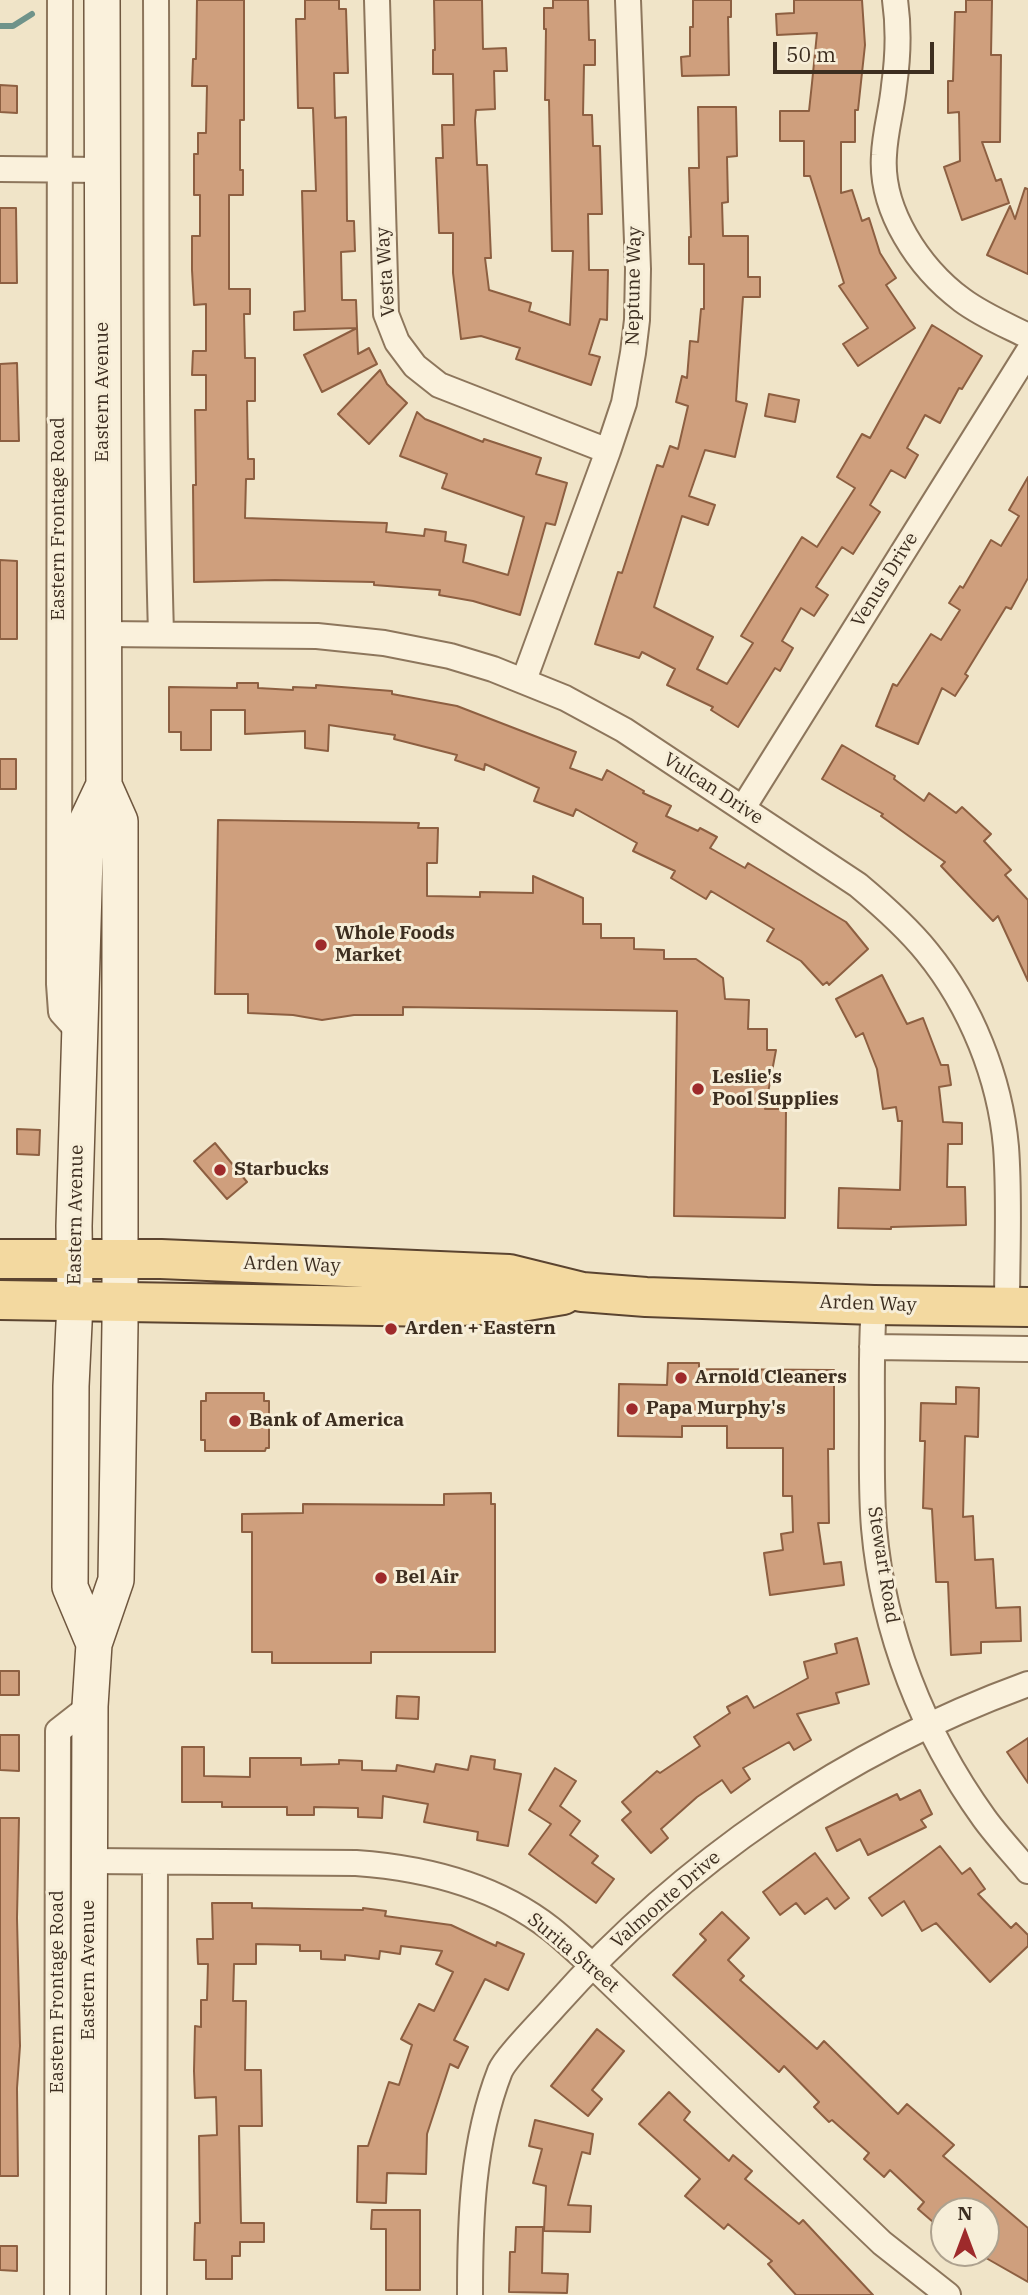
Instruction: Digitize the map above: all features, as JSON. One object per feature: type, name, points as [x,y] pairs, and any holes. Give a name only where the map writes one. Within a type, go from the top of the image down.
[{"type":"main road","name":"Eastern Avenue","points":[[88,2295],[90,1706],[94,1644],[116,1580],[120,1303],[120,821],[104,785],[102,0]]},
{"type":"main road","name":"Eastern Avenue","points":[[94,1644],[69,1587],[71,1386],[86,823],[104,785]]},
{"type":"main road","name":"Arden Way","points":[[0,1259],[161,1259],[509,1274],[582,1292],[646,1297],[1017,1307]]},
{"type":"main road","name":"Arden Way","points":[[0,1300],[441,1307],[515,1303],[582,1292]]},
{"type":"street","name":"Eastern Frontage Road","points":[[60,0],[59,984],[61,1012],[79,1032]]},
{"type":"street","points":[[156,0],[156,380],[161,634]]},
{"type":"street","name":"Vesta Way","points":[[377,0],[383,267],[386,314],[397,342],[415,366],[439,385],[608,451]]},
{"type":"street","name":"Neptune Way","points":[[524,680],[624,403],[637,320],[638,269],[628,0]]},
{"type":"street","points":[[895,0],[895,73],[883,156],[886,186],[896,217],[913,249],[948,288],[977,310],[1028,337]]},
{"type":"street","points":[[0,169],[102,170]]},
{"type":"street","name":"Venus Drive","points":[[743,808],[1028,352]]},
{"type":"street","name":"Vulcan Drive","points":[[103,634],[317,636],[384,643],[450,656],[524,680],[565,698],[624,730],[858,885],[888,910],[928,952],[960,999],[984,1052],[995,1088],[1006,1145],[1017,1307]]},
{"type":"street","name":"Stewart Road","points":[[874,1305],[871,1490],[877,1555],[892,1630],[928,1725],[962,1786],[985,1820],[1028,1871]]},
{"type":"street","points":[[872,1347],[1028,1349]]},
{"type":"street","name":"Valmonte Drive","points":[[470,2295],[470,2224],[478,2142],[501,2067],[592,1965],[643,1915],[757,1825],[862,1759],[928,1725],[1028,1684]]},
{"type":"street","name":"Eastern Frontage Road","points":[[57,2295],[58,1731],[90,1706]]},
{"type":"street","name":"Surita Street","points":[[89,1861],[356,1863],[426,1871],[492,1894],[551,1929],[592,1965],[882,2243],[948,2295]]},
{"type":"street","points":[[154,2295],[155,1862]]},
{"type":"building","points":[[197,0],[244,0],[244,120],[240,120],[243,195],[229,195],[229,289],[250,289],[250,314],[244,314],[245,358],[255,358],[255,401],[247,401],[248,459],[254,459],[254,479],[246,479],[245,518],[387,523],[386,532],[424,536],[425,529],[446,532],[445,541],[466,545],[463,562],[508,575],[524,517],[442,488],[447,474],[400,456],[417,412],[425,419],[483,442],[484,439],[541,458],[536,474],[567,483],[555,525],[546,523],[520,615],[473,601],[439,595],[440,590],[374,585],[374,582],[194,582],[195,410],[206,410],[206,375],[192,375],[193,351],[206,351],[206,304],[194,305],[192,270],[192,236],[200,236],[200,195],[194,195],[194,154],[198,154],[198,133],[206,133],[207,86],[192,86],[193,59],[196,59]]},
{"type":"building","points":[[305,0],[339,0],[339,9],[346,9],[348,73],[334,73],[335,118],[346,117],[347,221],[354,221],[355,251],[341,252],[342,300],[356,300],[358,354],[369,348],[377,364],[322,392],[304,355],[357,328],[294,330],[294,312],[305,311],[302,191],[316,191],[313,108],[298,108],[296,19],[305,19]]},
{"type":"building","points":[[434,0],[482,0],[483,49],[506,48],[507,71],[494,71],[495,109],[476,110],[475,120],[477,165],[487,165],[491,258],[485,258],[489,290],[531,303],[529,311],[570,325],[573,251],[552,251],[544,8],[553,8],[553,0],[588,0],[589,40],[595,40],[595,65],[584,65],[583,115],[592,115],[593,146],[600,146],[602,214],[588,214],[589,270],[608,270],[607,320],[600,319],[589,354],[600,357],[591,385],[516,359],[520,348],[481,336],[461,339],[453,273],[453,233],[439,233],[436,158],[443,158],[442,125],[454,125],[453,74],[433,74]]},
{"type":"building","points":[[693,0],[731,0],[731,17],[728,17],[729,75],[682,76],[681,57],[690,56]]},
{"type":"building","points":[[794,0],[862,0],[865,45],[858,110],[855,110],[855,142],[841,142],[841,193],[852,190],[862,221],[869,218],[880,253],[896,278],[886,285],[915,328],[858,366],[843,344],[868,328],[839,286],[844,283],[810,176],[804,176],[804,141],[780,141],[780,111],[809,111],[817,33],[777,35],[776,14],[794,13]]},
{"type":"building","points":[[966,0],[992,0],[991,55],[1001,55],[1000,142],[982,142],[996,181],[1001,179],[1009,203],[962,220],[944,167],[960,161],[959,112],[948,113],[948,81],[953,81],[955,12],[966,12]]},
{"type":"building","points":[[0,85],[17,86],[17,113],[0,112]]},
{"type":"building","points":[[698,107],[736,107],[737,156],[727,157],[728,202],[722,203],[723,236],[748,236],[748,277],[760,277],[760,297],[743,297],[736,401],[747,404],[735,457],[705,450],[689,496],[715,505],[708,525],[682,516],[654,607],[713,637],[697,669],[727,684],[753,643],[741,636],[802,537],[817,547],[855,488],[837,477],[862,434],[870,438],[932,325],[982,356],[962,389],[959,388],[940,423],[925,415],[907,448],[918,455],[905,478],[891,470],[870,505],[880,512],[853,554],[842,547],[816,587],[828,595],[814,616],[801,608],[782,641],[793,648],[780,671],[775,668],[738,727],[711,710],[713,707],[667,685],[675,669],[642,652],[639,658],[595,644],[618,572],[622,573],[657,465],[663,467],[670,446],[678,449],[688,406],[676,402],[682,376],[687,378],[690,341],[698,342],[701,309],[704,309],[704,264],[689,264],[689,168],[699,168]]},
{"type":"building","points":[[1025,188],[1028,189],[1028,274],[987,255],[1010,206],[1015,219]]},
{"type":"building","points":[[0,208],[16,208],[17,283],[0,283]]},
{"type":"building","points":[[17,363],[19,441],[0,441],[0,364]]},
{"type":"building","points":[[380,370],[387,384],[407,403],[369,444],[338,414]]},
{"type":"building","points":[[769,394],[799,400],[795,422],[765,416]]},
{"type":"building","points":[[1028,477],[1028,578],[1011,609],[1006,607],[965,674],[968,676],[955,696],[942,688],[918,744],[876,726],[893,684],[897,686],[931,634],[941,640],[960,610],[949,603],[960,586],[963,588],[991,540],[1001,546],[1019,516],[1009,510]]},
{"type":"building","points":[[0,560],[17,561],[17,639],[0,639]]},
{"type":"building","points":[[237,683],[258,683],[258,688],[293,690],[293,687],[316,688],[316,685],[392,691],[392,694],[457,706],[576,752],[570,768],[602,780],[607,770],[644,791],[643,793],[671,806],[666,816],[717,837],[710,848],[745,868],[748,863],[846,922],[868,949],[829,985],[827,982],[823,985],[801,961],[767,941],[774,929],[711,891],[706,899],[671,878],[675,871],[633,851],[637,843],[576,809],[573,816],[534,801],[539,788],[485,764],[484,770],[455,760],[457,755],[394,739],[395,735],[329,725],[328,751],[305,748],[305,731],[245,734],[245,710],[211,710],[211,750],[181,750],[181,732],[169,732],[169,687],[237,688]]},
{"type":"building","points":[[842,745],[895,776],[894,779],[924,801],[929,793],[956,813],[962,807],[991,834],[984,841],[1011,870],[1005,875],[1028,900],[1028,981],[998,916],[993,921],[941,866],[945,862],[881,816],[883,814],[822,779]]},
{"type":"building","points":[[0,759],[16,759],[16,789],[0,789]]},
{"type":"building","points":[[218,820],[419,823],[418,828],[438,828],[437,863],[427,863],[427,896],[480,897],[480,892],[533,893],[533,876],[583,898],[583,924],[601,924],[601,938],[634,938],[634,949],[664,950],[664,959],[696,959],[723,978],[725,999],[749,1000],[748,1029],[767,1029],[767,1050],[776,1050],[765,1109],[786,1109],[785,1218],[674,1216],[677,1011],[403,1007],[403,1015],[354,1015],[322,1020],[293,1015],[248,1013],[248,994],[215,994]]},
{"type":"building","points":[[882,975],[907,1024],[923,1018],[941,1065],[948,1065],[951,1085],[939,1087],[943,1122],[962,1123],[962,1144],[948,1144],[947,1187],[965,1187],[966,1225],[891,1229],[838,1228],[839,1188],[900,1190],[902,1121],[898,1121],[896,1107],[883,1109],[877,1069],[863,1033],[856,1037],[836,999]]},
{"type":"building","points":[[17,1129],[40,1130],[39,1155],[17,1154]]},
{"type":"building","name":"Starbucks","points":[[215,1143],[247,1182],[227,1199],[194,1161]]},
{"type":"building","points":[[668,1363],[699,1363],[699,1369],[834,1370],[834,1449],[828,1449],[829,1523],[818,1523],[824,1564],[841,1562],[844,1585],[770,1595],[764,1553],[783,1550],[781,1534],[793,1532],[792,1496],[783,1496],[783,1448],[727,1448],[727,1426],[682,1426],[682,1437],[618,1436],[619,1384],[667,1385]]},
{"type":"building","points":[[956,1387],[979,1388],[978,1437],[965,1436],[963,1517],[973,1516],[975,1560],[993,1559],[996,1608],[1020,1607],[1021,1641],[981,1642],[981,1653],[951,1655],[948,1582],[936,1582],[932,1509],[923,1508],[925,1441],[920,1441],[921,1403],[956,1404]]},
{"type":"building","name":"Bank of America","points":[[206,1393],[264,1393],[264,1401],[269,1401],[269,1448],[265,1451],[205,1451],[205,1440],[201,1440],[201,1401],[206,1401]]},
{"type":"building","points":[[491,1493],[491,1504],[495,1504],[495,1652],[371,1652],[371,1663],[272,1663],[272,1652],[252,1652],[252,1532],[242,1532],[242,1514],[303,1513],[303,1504],[444,1505],[444,1494]]},
{"type":"building","points":[[857,1638],[869,1684],[836,1693],[839,1703],[797,1714],[811,1740],[794,1750],[789,1742],[743,1768],[750,1779],[731,1793],[722,1780],[697,1797],[661,1829],[668,1838],[651,1853],[622,1820],[631,1812],[622,1802],[657,1771],[660,1773],[700,1746],[694,1737],[730,1713],[727,1707],[747,1696],[754,1708],[808,1678],[804,1662],[837,1653],[835,1644]]},
{"type":"building","points":[[0,1671],[19,1671],[19,1695],[0,1695]]},
{"type":"building","points":[[397,1696],[419,1697],[418,1719],[396,1718]]},
{"type":"building","points":[[0,1735],[19,1735],[19,1771],[0,1770]]},
{"type":"building","points":[[1028,1738],[1028,1783],[1007,1752]]},
{"type":"building","points":[[182,1747],[204,1747],[204,1776],[250,1777],[250,1758],[301,1758],[301,1765],[339,1764],[339,1760],[362,1761],[362,1770],[396,1771],[397,1765],[434,1772],[436,1764],[468,1770],[471,1756],[495,1760],[494,1769],[521,1774],[508,1846],[477,1840],[478,1832],[424,1822],[428,1804],[383,1796],[382,1818],[358,1817],[358,1808],[314,1807],[314,1815],[287,1815],[287,1807],[222,1807],[222,1802],[182,1802]]},
{"type":"building","points":[[555,1768],[576,1781],[560,1806],[580,1821],[570,1835],[598,1856],[592,1863],[614,1879],[596,1903],[529,1854],[551,1824],[529,1810]]},
{"type":"building","points":[[920,1790],[932,1814],[921,1820],[926,1827],[868,1855],[860,1839],[837,1851],[826,1828],[897,1794],[900,1800]]},
{"type":"building","points":[[0,1818],[19,1818],[18,2176],[0,2176]]},
{"type":"building","points":[[940,1846],[962,1874],[970,1868],[985,1889],[978,1894],[1011,1928],[1016,1923],[1028,1935],[1028,1946],[990,1982],[936,1923],[922,1931],[904,1901],[882,1916],[869,1898]]},
{"type":"building","points":[[815,1853],[849,1898],[835,1909],[827,1898],[805,1914],[796,1903],[780,1915],[763,1892]]},
{"type":"building","points":[[212,1903],[252,1903],[252,1908],[363,1908],[386,1911],[385,1916],[451,1925],[496,1946],[497,1942],[524,1954],[508,1990],[485,1979],[454,2040],[468,2047],[458,2068],[450,2064],[427,2134],[426,2174],[387,2173],[386,2203],[357,2202],[358,2146],[368,2146],[389,2082],[399,2085],[412,2045],[401,2039],[419,2004],[434,2011],[453,1972],[436,1964],[442,1951],[401,1946],[400,1954],[380,1951],[379,1959],[345,1955],[345,1960],[321,1959],[321,1951],[300,1951],[300,1945],[256,1944],[256,1964],[234,1964],[233,2001],[246,2001],[245,2070],[261,2070],[262,2126],[239,2126],[241,2223],[264,2223],[264,2242],[240,2242],[240,2256],[232,2256],[232,2279],[206,2279],[206,2260],[194,2260],[195,2223],[200,2223],[199,2136],[217,2135],[216,2097],[195,2098],[194,2071],[195,2026],[201,2027],[201,2000],[207,2000],[208,1964],[198,1964],[197,1939],[213,1939]]},
{"type":"building","points":[[722,1912],[749,1938],[728,1960],[744,1976],[740,1980],[817,2049],[824,2041],[898,2114],[907,2104],[954,2145],[943,2156],[991,2197],[930,2197],[930,2219],[918,2209],[924,2202],[890,2170],[884,2177],[864,2159],[869,2153],[814,2107],[819,2102],[784,2066],[779,2072],[673,1975],[706,1940],[700,1934]]},
{"type":"building","points":[[597,2029],[624,2051],[592,2090],[602,2099],[588,2116],[551,2086]]},
{"type":"building","points":[[669,2092],[690,2112],[684,2120],[729,2161],[733,2155],[752,2171],[745,2179],[799,2224],[803,2220],[873,2295],[796,2295],[768,2264],[772,2261],[728,2224],[724,2229],[685,2196],[700,2179],[639,2124]]},
{"type":"building","points":[[535,2120],[593,2134],[590,2154],[582,2152],[568,2205],[591,2206],[590,2232],[544,2231],[546,2186],[533,2183],[542,2149],[529,2146]]},
{"type":"building","points":[[1000,2204],[1028,2228],[1028,2282],[1000,2266]]},
{"type":"building","points":[[372,2210],[420,2210],[420,2290],[386,2290],[386,2229],[371,2229]]},
{"type":"building","points":[[516,2227],[543,2227],[542,2273],[568,2274],[567,2293],[509,2292],[510,2252],[515,2252]]},
{"type":"building","points":[[0,2246],[17,2246],[17,2271],[0,2270]]},
{"type":"waterway","points":[[0,26],[13,26],[32,14]]},
{"type":"place","name":"Whole Foods Market","points":[[321,945]]},
{"type":"place","name":"Leslie's Pool Supplies","points":[[698,1089]]},
{"type":"place","name":"Starbucks","points":[[220,1170]]},
{"type":"place","name":"Arden + Eastern","points":[[391,1329]]},
{"type":"place","name":"Arnold Cleaners","points":[[681,1378]]},
{"type":"place","name":"Papa Murphy's","points":[[632,1409]]},
{"type":"place","name":"Bank of America","points":[[235,1421]]},
{"type":"place","name":"Bel Air","points":[[381,1578]]}]
